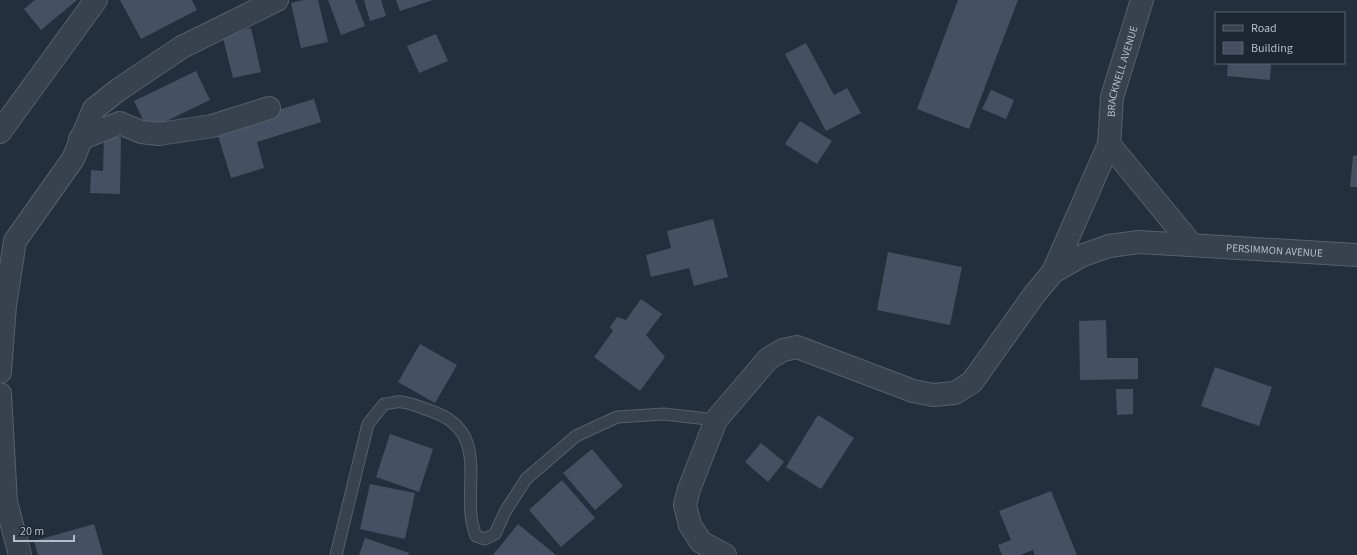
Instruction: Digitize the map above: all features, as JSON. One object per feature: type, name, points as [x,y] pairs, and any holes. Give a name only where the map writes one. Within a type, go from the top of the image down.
[{"type":"street","points":[[0,132],[96,0]]},
{"type":"street","points":[[0,372],[4,305],[15,241],[72,159],[94,109],[118,90],[182,47],[277,0]]},
{"type":"street","name":"BRACKNELL AVENUE","points":[[1053,272],[1109,144],[1112,98],[1142,0]]},
{"type":"street","points":[[80,139],[120,123],[141,132],[159,134],[212,126],[270,108]]},
{"type":"street","points":[[1109,144],[1192,245]]},
{"type":"street","name":"PERSIMMON AVENUE","points":[[1053,272],[1066,263],[1081,256],[1110,246],[1138,242],[1357,255]]},
{"type":"street","points":[[725,555],[701,542],[690,525],[685,505],[689,489],[716,420],[768,359],[783,350],[797,347],[913,391],[933,395],[955,393],[972,382],[1034,295],[1053,272]]},
{"type":"street","points":[[0,394],[2,463],[6,502],[20,555]]},
{"type":"lane","points":[[336,555],[368,424],[384,404],[402,402],[438,414],[454,422],[465,438],[472,465],[470,523],[476,536],[485,539],[495,534],[505,512],[526,479],[576,436],[617,417],[664,414],[716,420]]},
{"type":"building","points":[[35,0],[77,0],[41,30],[24,9]]},
{"type":"building","points":[[120,0],[192,0],[197,10],[141,39]]},
{"type":"building","points":[[304,0],[318,0],[328,42],[301,48],[291,3]]},
{"type":"building","points":[[328,0],[355,0],[365,26],[341,35]]},
{"type":"building","points":[[364,0],[381,0],[386,16],[370,21]]},
{"type":"building","points":[[396,0],[433,0],[400,11]]},
{"type":"building","points":[[958,0],[1018,0],[969,129],[917,109]]},
{"type":"building","points":[[251,28],[261,72],[233,78],[222,34]]},
{"type":"building","points":[[436,34],[448,61],[419,73],[407,46]]},
{"type":"building","points":[[806,43],[834,95],[847,88],[861,113],[826,131],[785,54]]},
{"type":"building","points":[[1228,64],[1271,64],[1270,80],[1227,76]]},
{"type":"building","points":[[196,71],[210,100],[148,130],[134,101]]},
{"type":"building","points":[[991,90],[1014,100],[1006,119],[982,109]]},
{"type":"building","points":[[314,99],[321,122],[257,142],[264,168],[231,178],[216,129]]},
{"type":"building","points":[[800,121],[832,141],[817,164],[785,144]]},
{"type":"building","points":[[104,137],[121,137],[120,194],[90,193],[91,170],[103,171]]},
{"type":"building","points":[[1357,155],[1357,187],[1350,187],[1353,156]]},
{"type":"building","points":[[713,219],[728,277],[694,286],[689,268],[651,277],[646,255],[671,248],[667,231]]},
{"type":"building","points":[[888,252],[962,267],[950,325],[877,310]]},
{"type":"building","points":[[641,299],[662,314],[646,335],[665,357],[640,391],[594,357],[613,331],[610,327],[617,317],[626,320]]},
{"type":"building","points":[[1106,320],[1107,358],[1138,358],[1138,379],[1080,380],[1079,321]]},
{"type":"building","points":[[420,344],[457,365],[435,403],[398,382]]},
{"type":"building","points":[[1215,367],[1272,387],[1259,426],[1201,406]]},
{"type":"building","points":[[1116,389],[1133,389],[1133,414],[1117,415]]},
{"type":"building","points":[[818,415],[854,438],[821,489],[786,467]]},
{"type":"building","points":[[390,434],[433,449],[419,492],[376,477]]},
{"type":"building","points":[[761,443],[784,462],[768,482],[745,462]]},
{"type":"building","points":[[592,449],[623,486],[595,510],[563,473]]},
{"type":"building","points":[[562,480],[595,518],[561,547],[529,510]]},
{"type":"building","points":[[370,484],[415,493],[405,539],[360,529]]},
{"type":"building","points":[[1051,491],[1077,555],[1035,555],[1033,550],[1020,555],[1002,555],[998,545],[1011,540],[999,511]]},
{"type":"building","points":[[94,524],[103,555],[38,555],[34,541]]},
{"type":"building","points":[[518,524],[556,555],[493,555]]},
{"type":"building","points":[[365,538],[409,553],[408,555],[359,555]]}]
